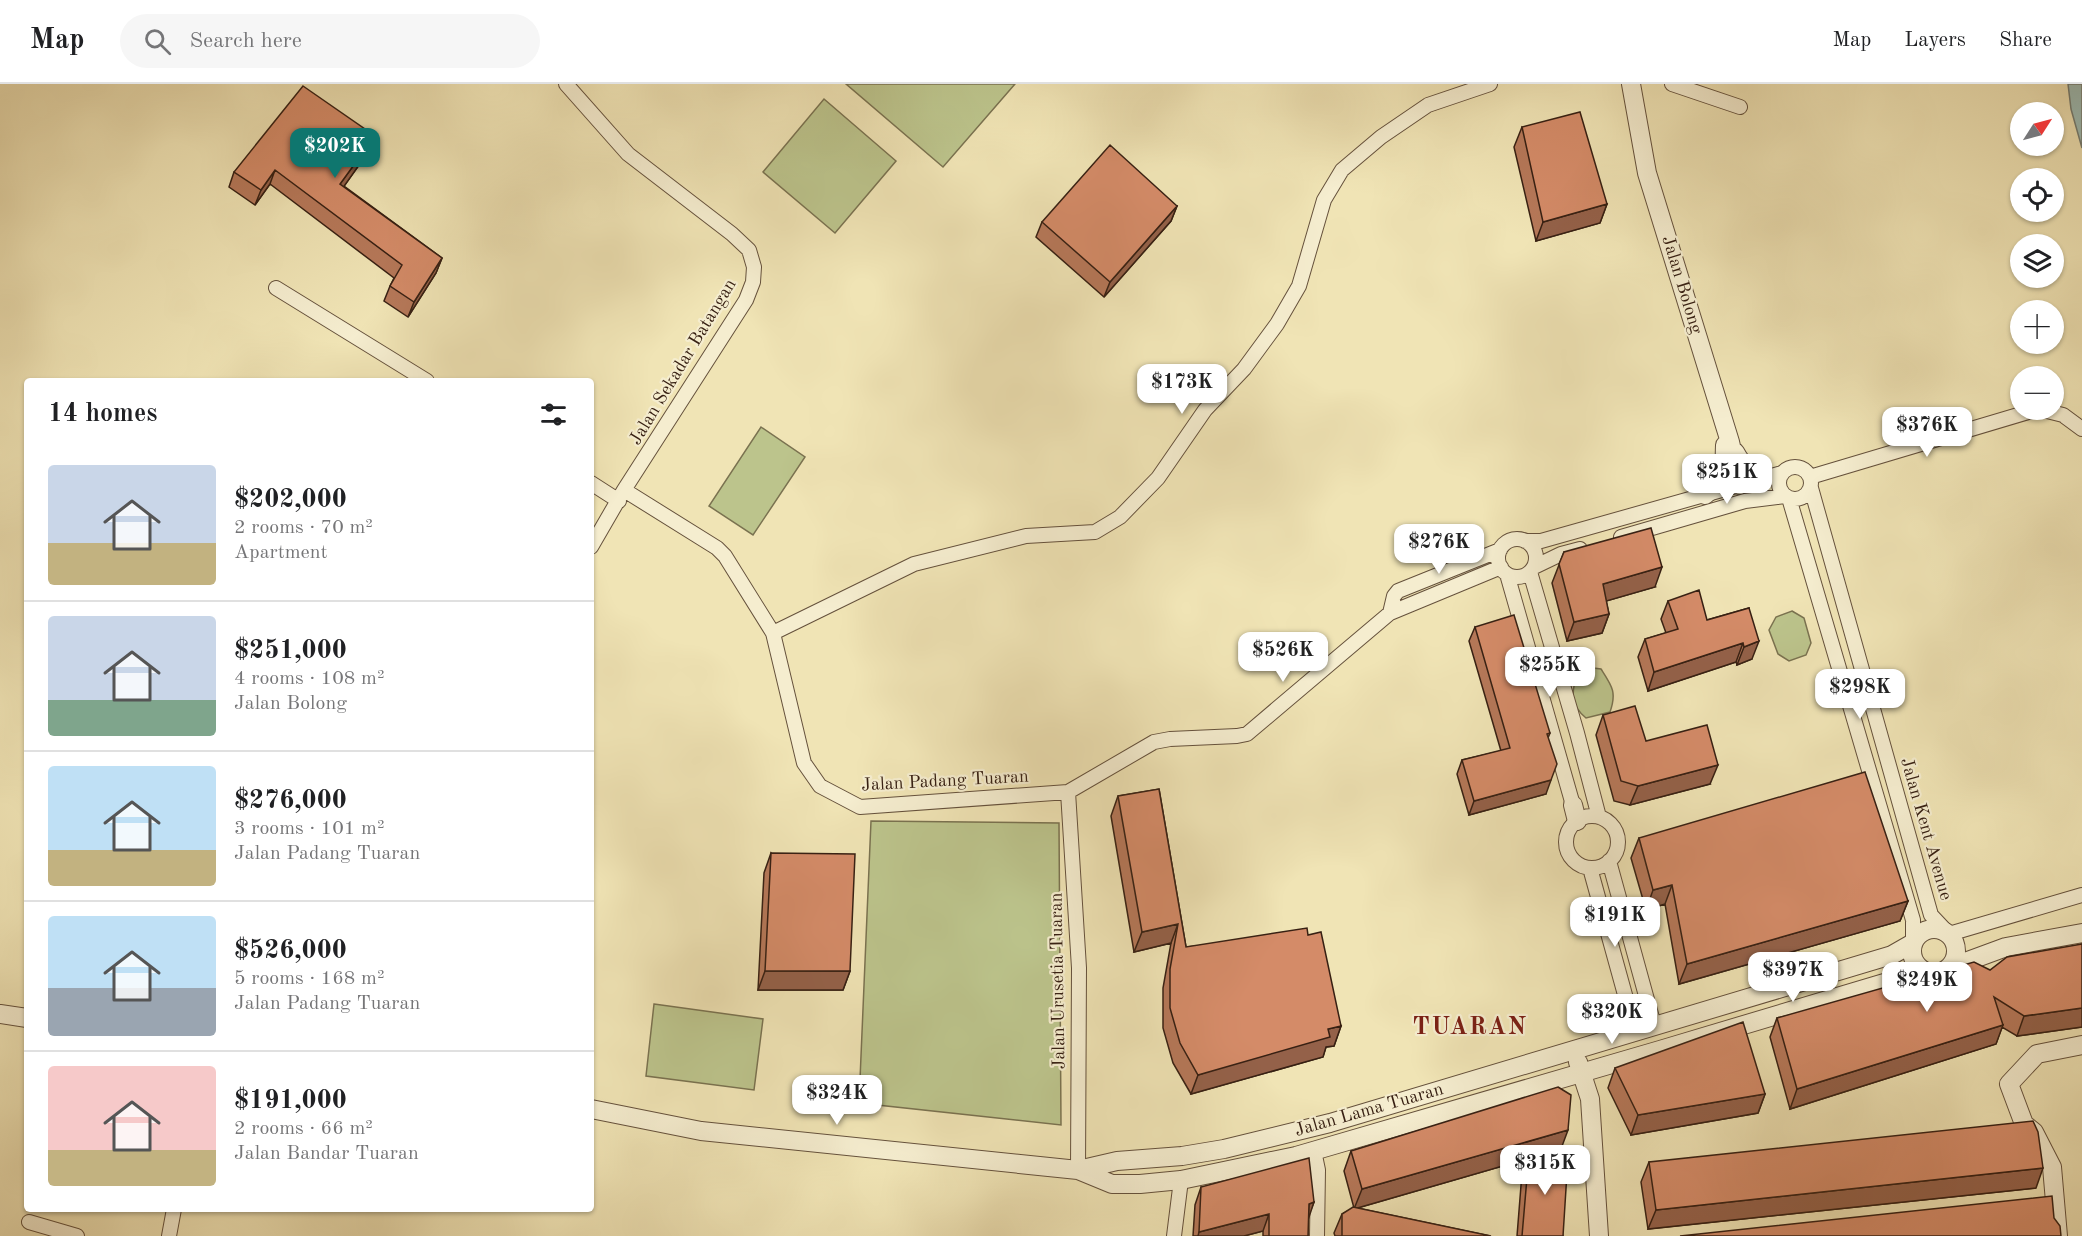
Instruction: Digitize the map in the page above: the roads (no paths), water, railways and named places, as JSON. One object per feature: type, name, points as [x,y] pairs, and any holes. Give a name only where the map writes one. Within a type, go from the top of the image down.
[{"type":"street","name":"Jalan Sekadar Batangan","points":[[566,84],[627,154],[732,234],[749,250],[754,267],[753,282],[746,300],[594,542]]},
{"type":"street","points":[[773,633],[914,564],[1026,536],[1095,532],[1120,517],[1158,478],[1205,410],[1244,369],[1277,324],[1299,285],[1323,200],[1342,170],[1381,137],[1428,105],[1490,84]]},
{"type":"street","name":"Jalan Bolong","points":[[1631,84],[1647,173],[1728,435],[1743,493]]},
{"type":"street","points":[[1672,84],[1740,107]]},
{"type":"street","points":[[276,288],[422,378]]},
{"type":"street","points":[[2064,416],[2082,429]]},
{"type":"street","points":[[1810,482],[2010,418]]},
{"type":"street","points":[[1728,435],[1741,462],[1753,473],[1774,475],[1787,497]]},
{"type":"street","points":[[1705,495],[1720,482],[1728,435]]},
{"type":"street","points":[[1504,571],[1519,577],[1561,554],[1743,493],[1788,468],[1798,467],[1807,472],[1810,482],[1809,492],[1800,499],[1743,493],[1705,495],[1541,541],[1520,539],[1508,541],[1500,550],[1498,561],[1504,571],[1575,813],[1567,835],[1568,852],[1579,865],[1597,868],[1609,861],[1616,851],[1617,835],[1607,821],[1599,817],[1575,813]]},
{"type":"street","name":"Jalan Kent Avenue","points":[[1810,482],[1932,915],[1950,936]]},
{"type":"street","name":"Jalan Padang Tuaran","points":[[594,484],[622,496],[717,549],[725,556],[773,633],[804,763],[820,786],[860,807],[1068,792],[1154,742],[1247,734],[1390,613],[1504,571]]},
{"type":"street","name":"Jalan Kent Avenue","points":[[1787,497],[1913,920],[1913,944]]},
{"type":"street","points":[[1525,541],[1534,549],[1536,561],[1532,569],[1599,817]]},
{"type":"street","name":"Jalan Padang Tuaran","points":[[1390,613],[1394,596],[1398,591],[1500,550]]},
{"type":"street","name":"Jalan Urusetia Tuaran","points":[[1068,792],[1079,968],[1078,1170]]},
{"type":"street","points":[[1609,861],[1654,1025],[1657,1051]]},
{"type":"street","points":[[1590,868],[1635,1031]]},
{"type":"street","points":[[1950,936],[2082,895]]},
{"type":"street","points":[[1950,936],[1956,956],[1942,971],[1925,972],[1917,966],[1912,953],[1913,944],[1920,934],[1930,929],[1941,930],[1974,946],[2006,947]]},
{"type":"street","points":[[1590,1099],[1596,1085],[1605,1075],[1657,1051],[1904,977],[1942,971],[2006,947],[2082,933]]},
{"type":"street","name":"Jalan Lama Tuaran","points":[[1078,1170],[1117,1161],[1182,1156],[1224,1149],[1300,1131],[1892,955],[1913,944]]},
{"type":"street","points":[[0,1014],[24,1018]]},
{"type":"street","points":[[2058,1236],[2052,1167],[2034,1132],[2024,1124],[2009,1084],[2037,1054],[2082,1045]]},
{"type":"street","points":[[1575,1049],[1590,1099],[1599,1236]]},
{"type":"street","name":"Jalan Lama Tuaran","points":[[594,1110],[701,1131],[1078,1170],[1112,1184],[1140,1184],[1181,1180],[1314,1151],[1657,1051]]},
{"type":"street","points":[[1314,1151],[1318,1170],[1317,1236]]},
{"type":"street","points":[[1174,1236],[1181,1180]]},
{"type":"street","points":[[169,1236],[173,1212]]},
{"type":"street","points":[[29,1222],[77,1236]]},
{"type":"water","points":[[2068,84],[2082,84],[2082,148],[2071,109]]},
{"type":"district","name":"TUARAN","points":[[1470,1028]]}]
